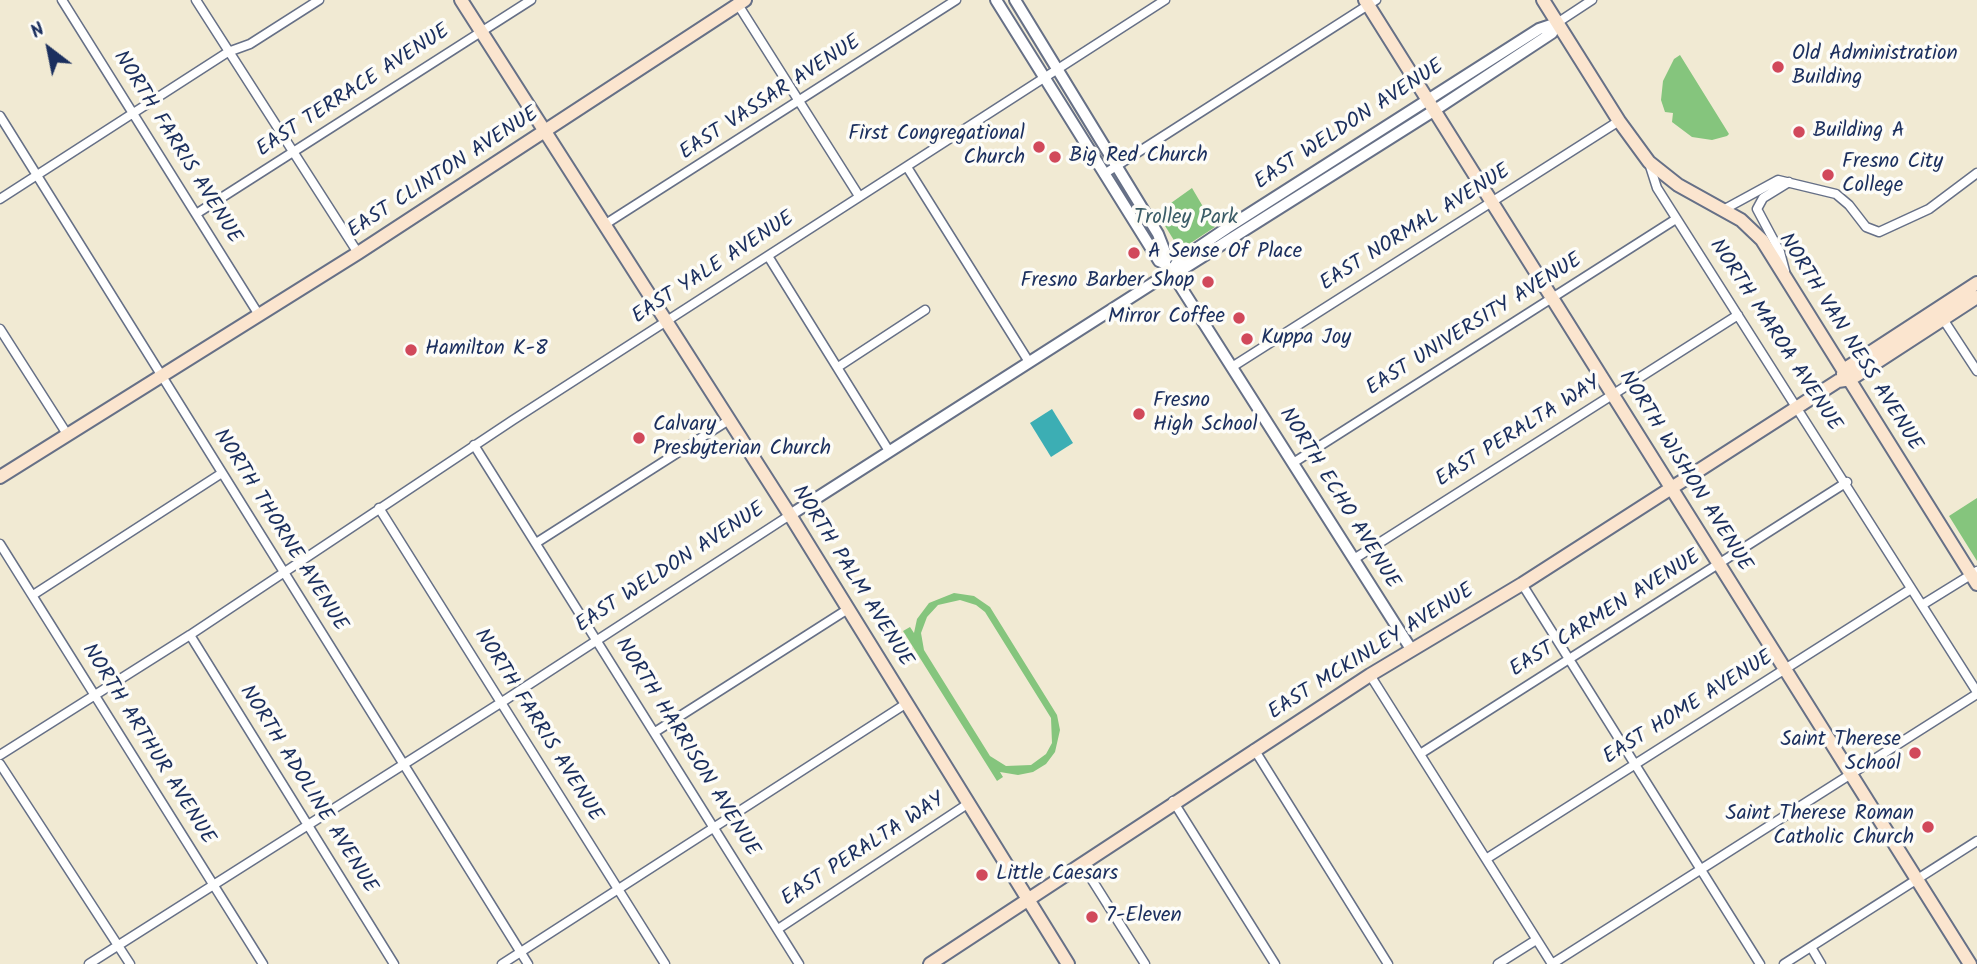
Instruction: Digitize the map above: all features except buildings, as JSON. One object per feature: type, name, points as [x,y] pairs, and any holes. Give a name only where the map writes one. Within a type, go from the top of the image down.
[{"type":"main road","name":"NORTH PALM AVENUE","points":[[461,0],[790,515],[1068,964]]},
{"type":"main road","name":"NORTH MAROA AVENUE","points":[[1543,0],[1619,121],[1649,162]]},
{"type":"main road","name":"EAST CLINTON AVENUE","points":[[0,477],[358,253],[740,2]]},
{"type":"main road","name":"NORTH WISHON AVENUE","points":[[1370,2],[1970,964]]},
{"type":"main road","name":"NORTH VAN NESS AVENUE","points":[[1649,162],[1678,185],[1723,210],[1756,233],[1975,576]]},
{"type":"main road","name":"EAST MCKINLEY AVENUE","points":[[933,963],[1254,748],[1411,649],[1522,584],[1797,408],[1977,283]]},
{"type":"main road","name":"EAST MCKINLEY AVENUE","points":[[1845,376],[1977,297]]},
{"type":"street","name":"NORTH FARRIS AVENUE","points":[[62,0],[259,315]]},
{"type":"street","points":[[196,0],[358,253]]},
{"type":"street","points":[[0,199],[228,52],[250,44],[319,0]]},
{"type":"street","name":"EAST TERRACE AVENUE","points":[[196,214],[531,0]]},
{"type":"street","name":"EAST VASSAR AVENUE","points":[[604,225],[801,102],[956,0]]},
{"type":"street","points":[[996,0],[1159,261],[1168,267]]},
{"type":"street","points":[[1015,0],[1163,244],[1168,267]]},
{"type":"street","name":"EAST YALE AVENUE","points":[[0,755],[96,696],[474,445],[1165,0]]},
{"type":"street","name":"EAST WELDON AVENUE","points":[[89,964],[502,702],[1029,362],[1168,267],[1183,269],[1280,201],[1432,105],[1539,29],[1557,23],[1592,0]]},
{"type":"street","points":[[740,2],[859,196]]},
{"type":"street","points":[[1104,174],[1370,2]]},
{"type":"street","name":"NORTH THORNE AVENUE","points":[[0,116],[528,964]]},
{"type":"street","name":"EAST NORMAL AVENUE","points":[[1232,367],[1619,121]]},
{"type":"street","name":"NORTH MAROA AVENUE","points":[[1649,162],[1657,188],[1676,219],[1847,482],[1977,693]]},
{"type":"street","points":[[907,167],[1029,362]]},
{"type":"street","points":[[1723,210],[1778,180],[1836,194],[1866,227],[1880,232],[1929,209],[1977,173]]},
{"type":"street","points":[[1788,281],[1780,252],[1757,209],[1763,198],[1790,182]]},
{"type":"street","name":"EAST UNIVERSITY AVENUE","points":[[1293,463],[1676,219]]},
{"type":"street","points":[[768,256],[889,451]]},
{"type":"street","name":"NORTH ECHO AVENUE","points":[[1168,267],[1411,649]]},
{"type":"street","points":[[838,367],[925,310]]},
{"type":"street","name":"EAST PERALTA WAY","points":[[1354,559],[1738,315]]},
{"type":"street","points":[[1944,318],[1977,372]]},
{"type":"street","points":[[0,329],[67,434]]},
{"type":"street","points":[[536,543],[729,419]]},
{"type":"street","name":"NORTH HARRISON AVENUE","points":[[474,445],[598,639],[799,964]]},
{"type":"street","points":[[33,594],[222,473]]},
{"type":"street","name":"EAST CARMEN AVENUE","points":[[1420,754],[1847,482]]},
{"type":"street","name":"NORTH FARRIS AVENUE","points":[[379,508],[664,964]]},
{"type":"street","name":"NORTH ARTHUR AVENUE","points":[[0,544],[264,964]]},
{"type":"street","points":[[1922,605],[1975,576]]},
{"type":"street","points":[[1522,584],[1760,964]]},
{"type":"street","name":"EAST HOME AVENUE","points":[[1486,859],[1911,589]]},
{"type":"street","points":[[655,732],[848,609]]},
{"type":"street","name":"NORTH ADOLINE AVENUE","points":[[190,635],[394,964]]},
{"type":"street","points":[[1370,675],[1552,964],[1977,693]]},
{"type":"street","points":[[502,964],[907,703]]},
{"type":"street","points":[[1254,748],[1388,964]]},
{"type":"street","points":[[0,764],[130,964]]},
{"type":"street","points":[[1173,801],[1275,964]]},
{"type":"street","name":"EAST PERALTA WAY","points":[[778,929],[969,803]]},
{"type":"street","points":[[1784,964],[1977,841]]},
{"type":"street","points":[[1082,864],[1145,964]]},
{"type":"street","points":[[1498,964],[1536,940]]},
{"type":"street","points":[[1811,947],[1821,964]]},
{"type":"green space","points":[[1680,55],[1729,134],[1727,136],[1712,140],[1692,137],[1672,122],[1673,113],[1665,112],[1661,100],[1663,81],[1674,59]]},
{"type":"green space","name":"Trolley Park","points":[[1192,188],[1215,227],[1180,250],[1157,213]]},
{"type":"green space","points":[[1977,498],[1977,561],[1949,516]]},
{"type":"green space","points":[[954,593],[974,596],[990,607],[1057,715],[1060,730],[1055,752],[1046,764],[1033,772],[1018,775],[1000,772],[1003,777],[997,781],[903,631],[910,627],[914,633],[917,619],[929,603]],"holes":[[[960,600],[976,605],[985,612],[1051,718],[1052,743],[1046,754],[1031,765],[1006,766],[990,756],[924,650],[921,633],[927,617],[938,605]]]},
{"type":"water","points":[[1052,409],[1073,443],[1051,457],[1030,423]]},
{"type":"place","name":"Old Administration Building","points":[[1778,67]]},
{"type":"place","name":"Building A","points":[[1799,132]]},
{"type":"place","name":"First Congregational Church","points":[[1039,147]]},
{"type":"place","name":"Big Red Church","points":[[1055,157]]},
{"type":"place","name":"Fresno City College","points":[[1828,175]]},
{"type":"place","name":"A Sense Of Place","points":[[1134,253]]},
{"type":"place","name":"Fresno Barber Shop","points":[[1208,282]]},
{"type":"place","name":"Mirror Coffee","points":[[1239,318]]},
{"type":"place","name":"Kuppa Joy","points":[[1247,339]]},
{"type":"place","name":"Hamilton K-8","points":[[411,350]]},
{"type":"place","name":"Fresno High School","points":[[1139,414]]},
{"type":"place","name":"Calvary Presbyterian Church","points":[[639,438]]},
{"type":"place","name":"Saint Therese School","points":[[1915,753]]},
{"type":"place","name":"Saint Therese Roman Catholic Church","points":[[1928,827]]},
{"type":"place","name":"Little Caesars","points":[[982,875]]},
{"type":"place","name":"7-Eleven","points":[[1092,917]]}]
